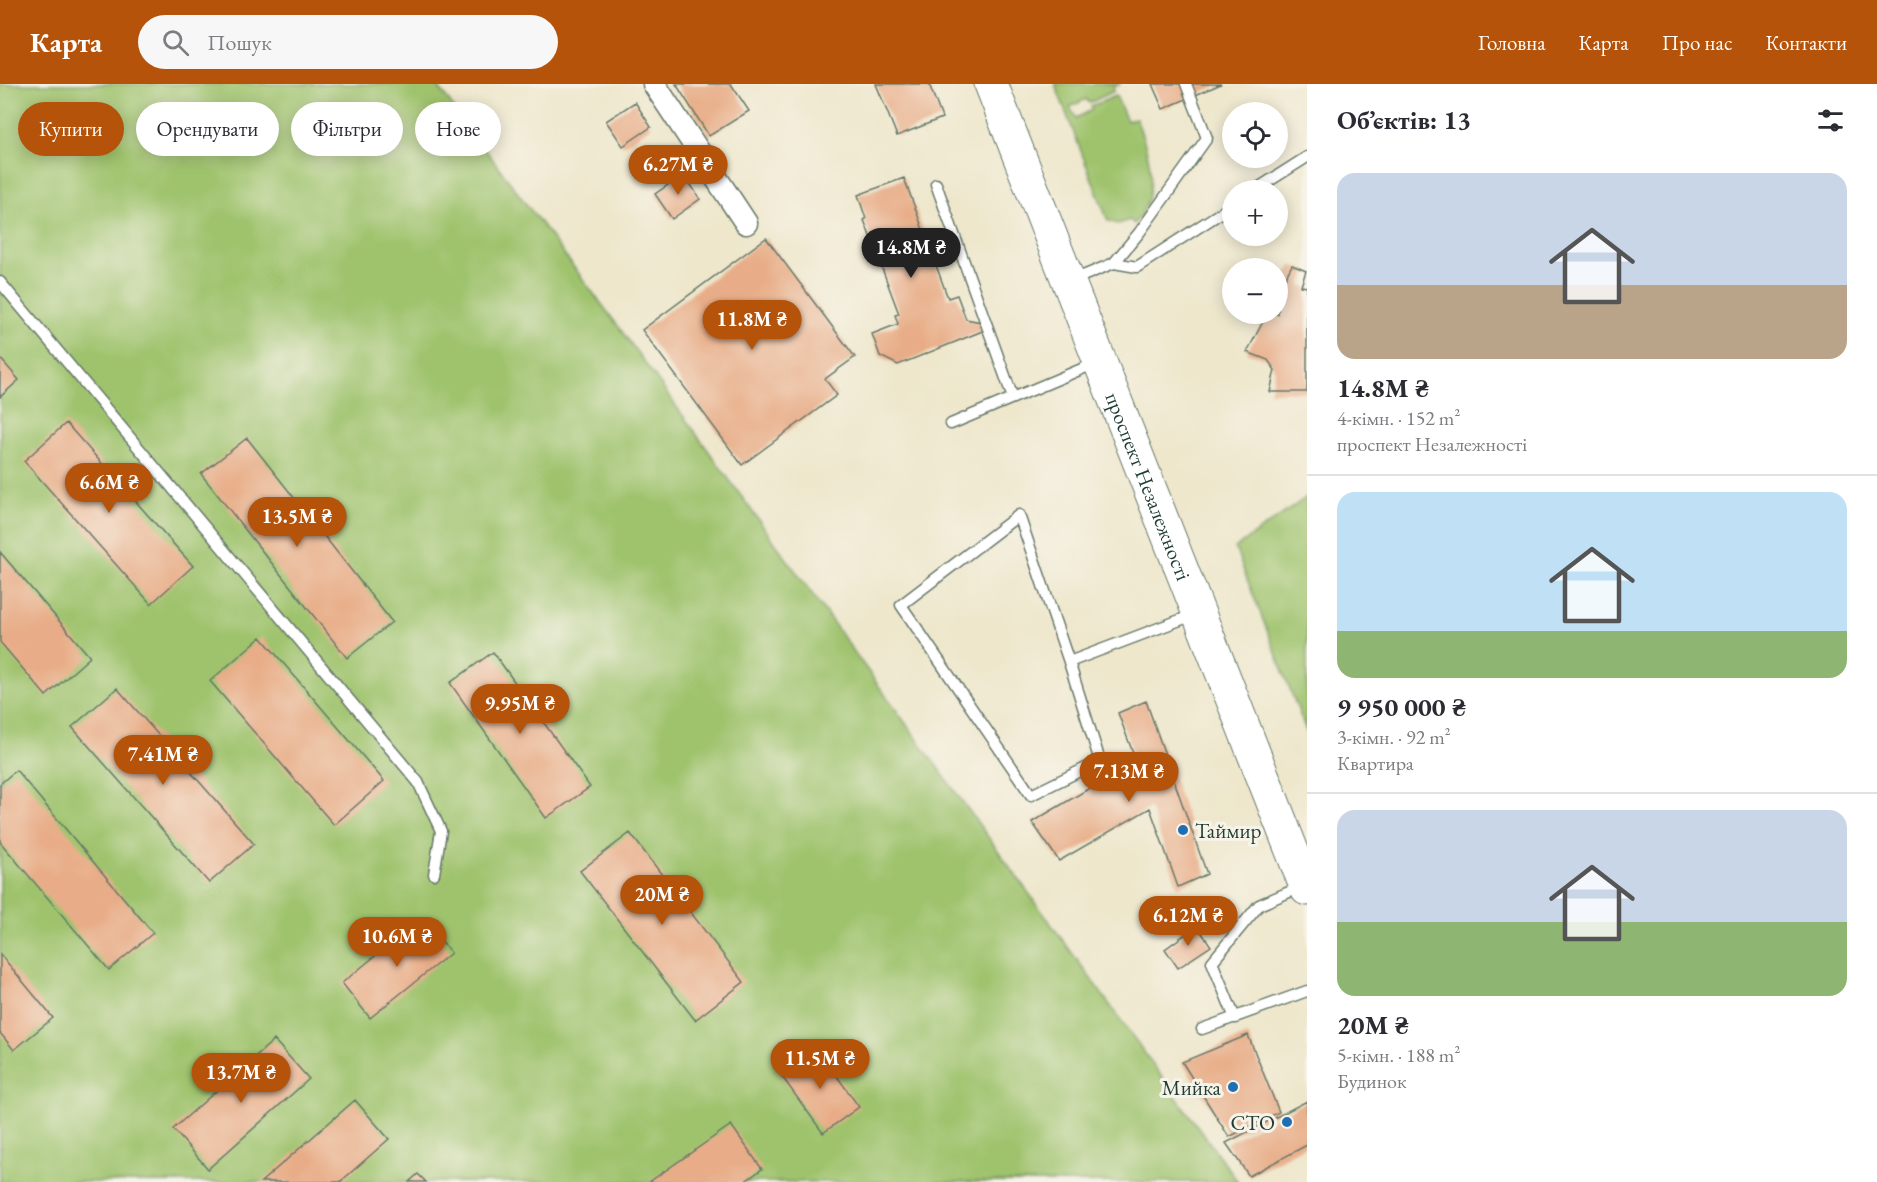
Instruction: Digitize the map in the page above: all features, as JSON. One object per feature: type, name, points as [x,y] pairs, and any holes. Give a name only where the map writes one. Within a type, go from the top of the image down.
[{"type":"main road","name":"проспект Незалежності","points":[[991,84],[1306,887]]},
{"type":"street","points":[[654,84],[746,223]]},
{"type":"lane","points":[[1068,283],[1114,263],[1139,233],[1207,138],[1186,84]]},
{"type":"lane","points":[[1271,180],[1307,157]]},
{"type":"lane","points":[[936,184],[1013,398]]},
{"type":"lane","points":[[1114,263],[1137,267],[1222,212]]},
{"type":"lane","points":[[0,282],[418,782],[441,831],[435,874]]},
{"type":"lane","points":[[951,424],[1100,362]]},
{"type":"lane","points":[[1019,515],[1069,662],[1100,761],[1031,795],[901,605],[1019,515]]},
{"type":"lane","points":[[1069,662],[1198,613]]},
{"type":"lane","points":[[1235,1018],[1212,962],[1259,905],[1306,887]]},
{"type":"lane","points":[[1202,1029],[1307,991]]},
{"type":"green space","points":[[0,84],[436,84],[450,102],[415,102],[415,156],[490,156],[618,326],[1238,1182],[0,1182]]},
{"type":"green space","points":[[1055,84],[1121,84],[1113,87],[1114,91],[1089,103],[1086,99],[1070,107],[1076,118],[1092,110],[1091,106],[1116,96],[1127,121],[1136,118],[1148,158],[1150,186],[1143,212],[1134,224],[1130,220],[1118,224],[1108,221]]},
{"type":"green space","points":[[1307,497],[1307,733],[1235,548]]},
{"type":"building","points":[[676,84],[731,84],[749,111],[709,136]]},
{"type":"building","points":[[876,84],[929,84],[942,118],[897,136]]},
{"type":"building","points":[[1152,84],[1221,84],[1163,109]]},
{"type":"building","points":[[635,102],[651,127],[623,146],[606,121]]},
{"type":"building","points":[[684,174],[700,199],[672,219],[655,194]]},
{"type":"building","points":[[904,178],[948,298],[957,295],[966,319],[981,322],[985,330],[898,365],[880,356],[872,334],[898,324],[895,315],[899,314],[864,220],[866,219],[858,195]]},
{"type":"building","points":[[766,238],[855,357],[825,379],[837,395],[742,465],[642,330]]},
{"type":"building","points":[[1292,265],[1306,271],[1301,286],[1307,287],[1307,392],[1270,392],[1275,370],[1268,360],[1247,352],[1262,324],[1288,324],[1288,273]]},
{"type":"building","points":[[0,358],[19,380],[0,397]]},
{"type":"building","points":[[66,423],[193,566],[151,604],[24,461]]},
{"type":"building","points":[[247,438],[392,622],[347,658],[201,474]]},
{"type":"building","points":[[0,552],[90,657],[46,696],[0,642]]},
{"type":"building","points":[[261,637],[384,781],[334,825],[210,681]]},
{"type":"building","points":[[493,652],[590,787],[546,818],[450,683]]},
{"type":"building","points":[[117,688],[254,844],[209,883],[72,727]]},
{"type":"building","points":[[1146,701],[1207,874],[1178,887],[1150,808],[1059,861],[1032,822],[1136,761],[1118,713]]},
{"type":"building","points":[[16,770],[153,933],[109,970],[0,842],[0,784]]},
{"type":"building","points":[[630,833],[744,982],[695,1020],[580,871]]},
{"type":"building","points":[[423,917],[451,953],[370,1018],[342,983]]},
{"type":"building","points":[[1197,926],[1211,946],[1178,968],[1165,949]]},
{"type":"building","points":[[0,954],[53,1018],[14,1050],[0,1033]]},
{"type":"building","name":"Мийка","points":[[1248,1035],[1279,1112],[1229,1137],[1182,1062]]},
{"type":"building","points":[[274,1040],[309,1079],[208,1169],[173,1129]]},
{"type":"building","points":[[817,1048],[859,1107],[823,1133],[780,1074]]},
{"type":"building","points":[[355,1100],[389,1139],[340,1182],[261,1182]]},
{"type":"building","name":"СТО","points":[[1307,1101],[1307,1145],[1249,1176],[1226,1143]]},
{"type":"building","points":[[731,1125],[762,1169],[744,1182],[649,1182]]},
{"type":"building","points":[[418,1174],[426,1182],[409,1182]]},
{"type":"place","name":"Таймир","points":[[1183,830]]},
{"type":"place","name":"Мийка","points":[[1233,1087]]},
{"type":"place","name":"СТО","points":[[1287,1122]]}]
